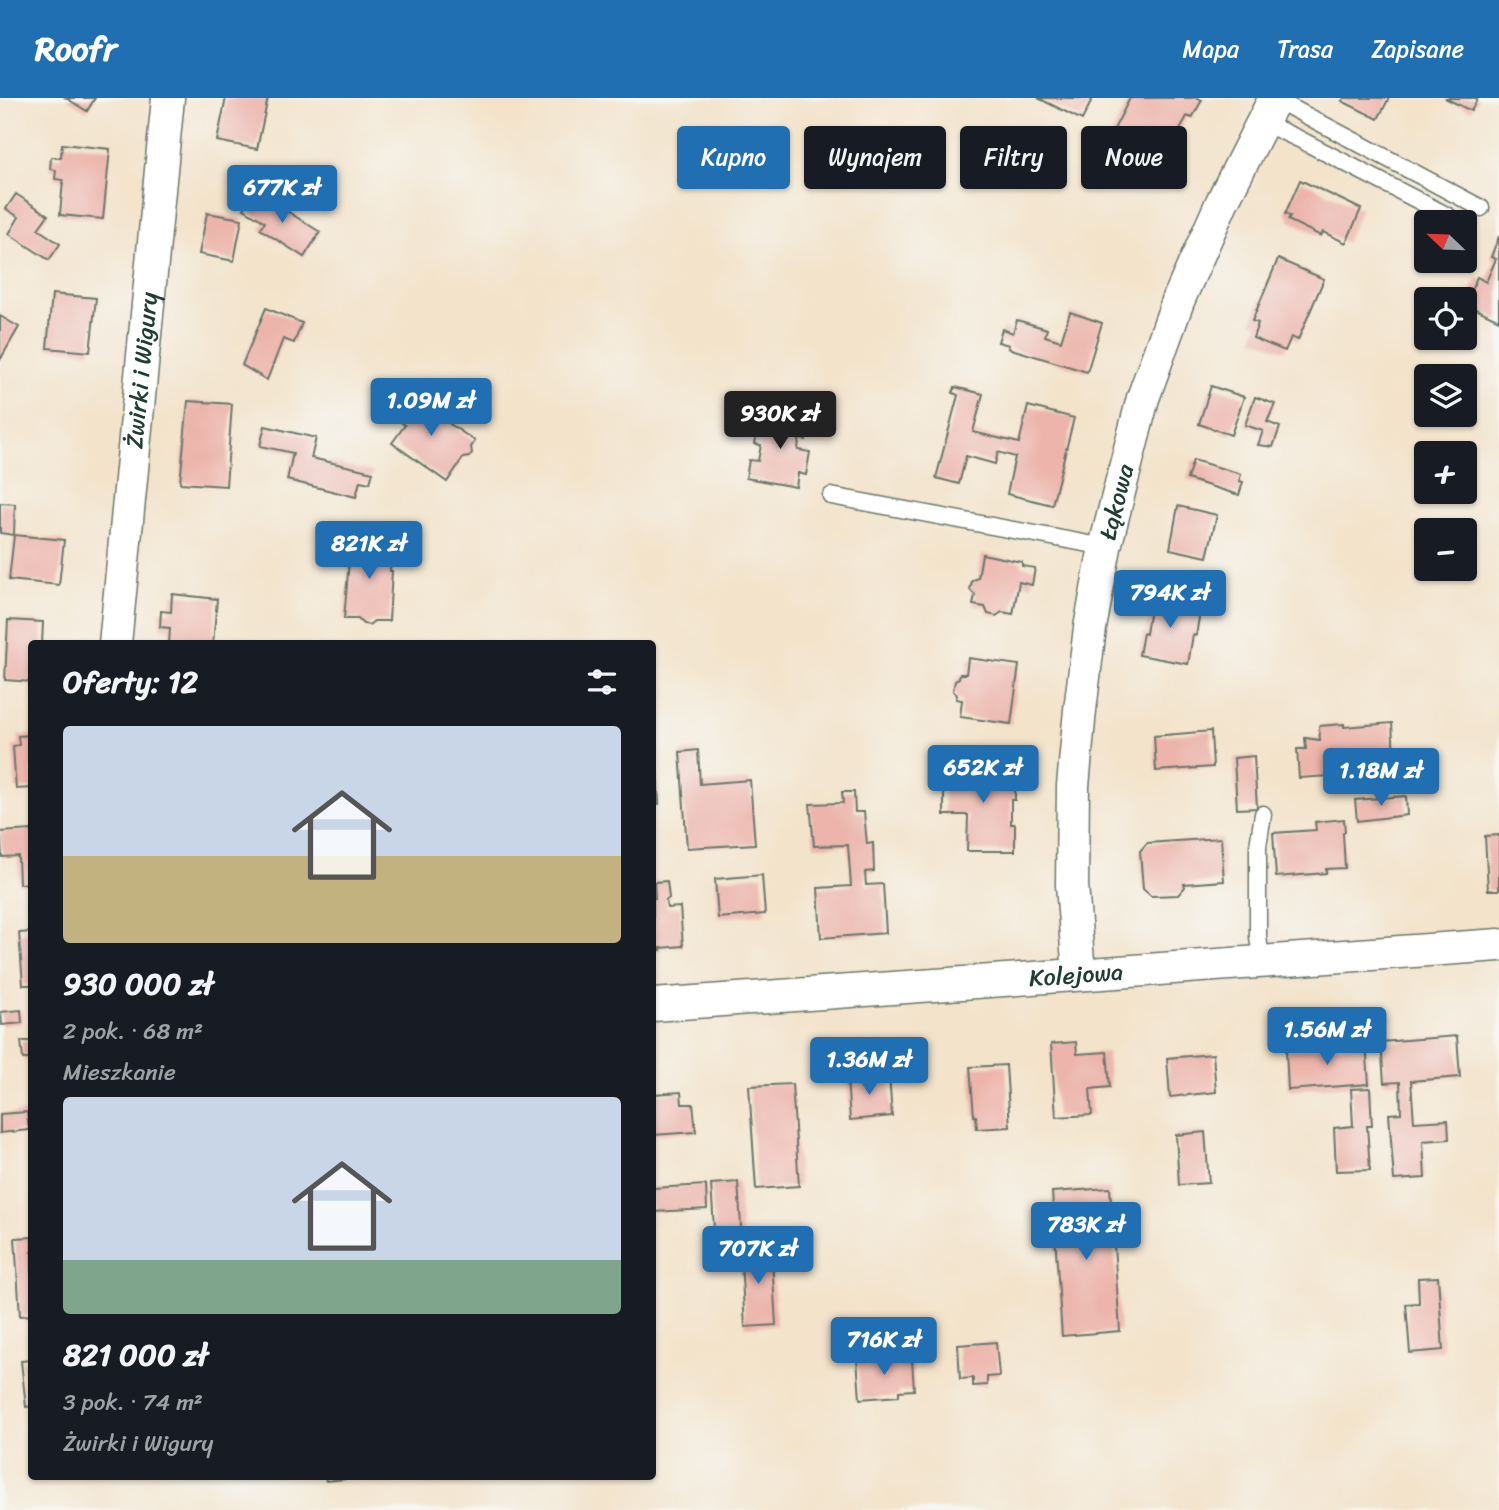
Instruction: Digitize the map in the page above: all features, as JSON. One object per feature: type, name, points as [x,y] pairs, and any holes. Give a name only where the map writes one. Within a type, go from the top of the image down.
[{"type":"street","name":"Żwirki i Wigury","points":[[115,640],[168,98]]},
{"type":"street","name":"Łąkowa","points":[[1079,974],[1072,885],[1073,786],[1090,628],[1105,547],[1143,398],[1178,301],[1222,202],[1271,106]]},
{"type":"street","name":"Kolejowa","points":[[656,1005],[1499,945]]},
{"type":"lane","points":[[1271,106],[1480,208]]},
{"type":"lane","points":[[1271,106],[1299,139],[1436,210]]},
{"type":"lane","points":[[831,496],[1105,547]]},
{"type":"lane","points":[[1261,961],[1258,936],[1258,846],[1263,814]]},
{"type":"building","points":[[66,98],[95,98],[87,111]]},
{"type":"building","points":[[226,98],[268,98],[257,149],[217,141]]},
{"type":"building","points":[[1038,98],[1093,98],[1082,120]]},
{"type":"building","points":[[1130,98],[1202,100],[1192,118],[1187,116],[1182,126],[1116,126]]},
{"type":"building","points":[[1344,98],[1389,98],[1378,119],[1342,101]]},
{"type":"building","points":[[1445,98],[1478,98],[1471,111]]},
{"type":"building","points":[[62,144],[110,149],[103,219],[60,215],[63,180],[55,179],[56,170],[50,169],[51,157],[61,158]]},
{"type":"building","points":[[1300,180],[1361,209],[1346,243],[1323,232],[1321,236],[1288,220],[1290,216],[1285,214]]},
{"type":"building","points":[[255,191],[320,232],[304,257],[260,229],[265,222],[244,209]]},
{"type":"building","points":[[16,194],[48,215],[38,229],[60,244],[49,260],[9,234],[19,217],[6,209]]},
{"type":"building","points":[[207,213],[242,219],[234,261],[199,254]]},
{"type":"building","points":[[1499,236],[1499,320],[1477,310],[1477,287],[1473,287],[1477,277],[1486,282],[1496,259],[1491,257]]},
{"type":"building","points":[[1278,259],[1324,279],[1298,340],[1291,337],[1285,351],[1253,338],[1258,323],[1252,321]]},
{"type":"building","points":[[52,294],[96,298],[90,352],[47,348]]},
{"type":"building","points":[[266,308],[302,323],[294,343],[283,339],[267,380],[242,365]]},
{"type":"building","points":[[1070,312],[1102,323],[1087,372],[1008,348],[1009,345],[998,342],[1002,329],[1013,333],[1017,320],[1047,329],[1045,336],[1061,341]]},
{"type":"building","points":[[0,316],[19,327],[0,360]]},
{"type":"building","points":[[1211,386],[1244,397],[1231,435],[1199,424]]},
{"type":"building","points":[[955,387],[983,394],[973,432],[1019,443],[1028,406],[1074,418],[1052,505],[1007,494],[1015,457],[998,452],[995,464],[966,456],[959,484],[936,478],[958,395],[953,393]]},
{"type":"building","points":[[412,392],[447,416],[444,420],[475,441],[471,447],[472,453],[463,458],[447,482],[392,443],[405,425],[394,417]]},
{"type":"building","points":[[1255,397],[1275,404],[1267,422],[1280,427],[1273,447],[1258,445],[1263,431],[1245,425]]},
{"type":"building","points":[[188,401],[232,404],[226,486],[180,483]]},
{"type":"building","points":[[760,413],[810,422],[806,440],[799,439],[798,450],[810,452],[806,475],[798,473],[796,487],[746,478],[749,460],[758,461],[761,445],[755,444]]},
{"type":"building","points":[[265,426],[316,438],[311,458],[373,472],[370,483],[360,481],[356,497],[287,480],[293,453],[260,446]]},
{"type":"building","points":[[1193,460],[1241,474],[1239,481],[1243,482],[1239,495],[1187,479]]},
{"type":"building","points":[[0,503],[15,504],[14,535],[0,533]]},
{"type":"building","points":[[1178,506],[1217,515],[1207,557],[1170,549]]},
{"type":"building","points":[[14,535],[64,540],[59,585],[9,580]]},
{"type":"building","points":[[351,537],[392,540],[389,621],[374,621],[369,625],[358,619],[344,619]]},
{"type":"building","points":[[982,554],[1022,562],[1022,566],[1035,568],[1032,585],[1019,582],[1013,614],[1002,612],[996,616],[988,614],[985,607],[973,605],[975,595],[970,590],[972,581],[978,578]]},
{"type":"building","points":[[172,594],[217,599],[213,640],[169,640],[170,628],[160,627],[161,611],[171,612]]},
{"type":"building","points":[[1152,596],[1201,605],[1188,664],[1139,655],[1143,633],[1146,634]]},
{"type":"building","points":[[8,620],[43,622],[42,640],[28,640],[28,682],[5,680]]},
{"type":"building","points":[[968,658],[1019,665],[1011,724],[960,717],[962,700],[956,699],[957,695],[953,691],[960,674],[966,674]]},
{"type":"building","points":[[1392,723],[1395,772],[1299,778],[1297,749],[1306,749],[1305,738],[1320,740],[1319,726]]},
{"type":"building","points":[[1211,731],[1213,767],[1156,771],[1154,736]]},
{"type":"building","points":[[28,735],[28,788],[16,789],[13,746],[19,745],[18,736]]},
{"type":"building","points":[[698,750],[700,784],[750,780],[755,844],[687,848],[680,752]]},
{"type":"building","points":[[656,754],[659,804],[656,804]]},
{"type":"building","points":[[1254,756],[1257,808],[1237,809],[1234,758]]},
{"type":"building","points":[[944,768],[1015,768],[1015,800],[1011,800],[1011,824],[1015,824],[1015,851],[967,851],[968,815],[944,815]]},
{"type":"building","points":[[842,792],[854,792],[855,812],[864,812],[867,844],[873,843],[874,871],[865,872],[866,885],[883,884],[886,933],[821,938],[818,888],[851,886],[848,845],[814,846],[810,804],[843,803]]},
{"type":"building","points":[[1406,796],[1407,815],[1357,821],[1355,800]]},
{"type":"building","points":[[1344,819],[1345,868],[1326,869],[1326,873],[1276,877],[1273,833],[1316,830],[1315,822]]},
{"type":"building","points":[[28,830],[28,883],[19,884],[18,856],[2,857],[0,832]]},
{"type":"building","points":[[1499,835],[1499,890],[1488,890],[1485,836]]},
{"type":"building","points":[[1221,838],[1224,881],[1184,884],[1185,887],[1178,895],[1151,896],[1143,889],[1140,851],[1147,843]]},
{"type":"building","points":[[762,875],[765,914],[718,918],[715,879]]},
{"type":"building","points":[[667,881],[667,908],[680,907],[683,946],[656,951],[656,882]]},
{"type":"building","points":[[28,932],[28,985],[23,985],[19,933]]},
{"type":"building","points":[[21,1010],[22,1023],[2,1025],[1,1012]]},
{"type":"building","points":[[1457,1036],[1460,1077],[1411,1081],[1414,1122],[1448,1120],[1449,1139],[1423,1141],[1425,1178],[1394,1180],[1389,1114],[1401,1113],[1400,1082],[1384,1083],[1381,1042]]},
{"type":"building","points":[[21,1041],[28,1041],[28,1059],[23,1059]]},
{"type":"building","points":[[1076,1042],[1077,1054],[1107,1052],[1110,1087],[1090,1089],[1092,1115],[1056,1117],[1051,1044]]},
{"type":"building","points":[[1366,1043],[1369,1084],[1288,1090],[1286,1050]]},
{"type":"building","points":[[1213,1054],[1216,1092],[1170,1097],[1167,1058]]},
{"type":"building","points":[[1006,1065],[1010,1127],[977,1129],[970,1067]]},
{"type":"building","points":[[889,1075],[892,1116],[850,1120],[847,1078]]},
{"type":"building","points":[[792,1084],[799,1186],[756,1189],[749,1086]]},
{"type":"building","points":[[1370,1088],[1372,1126],[1367,1126],[1370,1170],[1336,1171],[1334,1128],[1353,1126],[1351,1089]]},
{"type":"building","points":[[681,1092],[682,1104],[693,1104],[696,1132],[656,1135],[656,1094]]},
{"type":"building","points":[[27,1112],[28,1130],[0,1133],[0,1114]]},
{"type":"building","points":[[1205,1132],[1209,1183],[1179,1185],[1176,1135]]},
{"type":"building","points":[[738,1182],[742,1241],[715,1243],[711,1184]]},
{"type":"building","points":[[706,1185],[707,1209],[656,1212],[656,1188]]},
{"type":"building","points":[[1110,1188],[1120,1331],[1062,1336],[1052,1192]]},
{"type":"building","points":[[28,1237],[28,1315],[20,1316],[15,1238]]},
{"type":"building","points":[[771,1244],[776,1325],[745,1327],[740,1246]]},
{"type":"building","points":[[1438,1277],[1443,1350],[1410,1353],[1406,1304],[1419,1303],[1418,1278]]},
{"type":"building","points":[[996,1342],[999,1376],[987,1377],[987,1385],[973,1386],[973,1378],[960,1379],[958,1345]]},
{"type":"building","points":[[896,1356],[897,1361],[912,1360],[914,1390],[899,1391],[899,1396],[860,1399],[857,1359]]},
{"type":"building","points":[[28,1360],[26,1407],[21,1361]]}]
